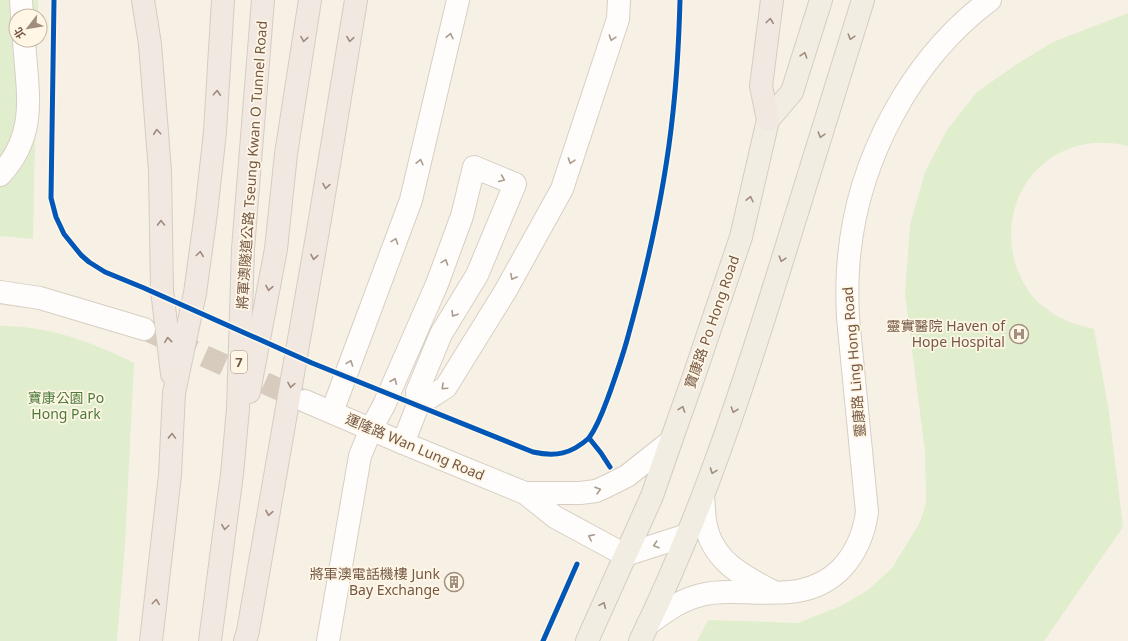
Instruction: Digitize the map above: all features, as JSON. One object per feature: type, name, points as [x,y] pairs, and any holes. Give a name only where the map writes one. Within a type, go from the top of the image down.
[{"type":"highway","points":[[143,0],[150,44],[158,139],[162,290],[174,393]]},
{"type":"highway","points":[[152,641],[170,475],[174,393],[195,293],[215,132],[223,0]]},
{"type":"highway","name":"將軍澳隧道公路 Tseung Kwan O Tunnel Road","points":[[210,641],[232,474],[238,409],[243,249],[264,0]]},
{"type":"highway","points":[[232,474],[276,249],[286,154],[310,0]]},
{"type":"highway","points":[[245,641],[248,632],[317,241],[356,0]]},
{"type":"highway","points":[[768,120],[761,86],[772,0]]},
{"type":"main road","name":"寶康路 Po Hong Road","points":[[587,641],[652,496],[741,237],[768,120],[792,92],[821,0]]},
{"type":"main road","points":[[644,633],[688,535],[703,497],[746,374],[863,0]]},
{"type":"street","points":[[332,412],[410,200],[458,0]]},
{"type":"street","points":[[418,405],[446,387],[506,290],[562,189],[618,19],[619,0]]},
{"type":"street","name":"靈康路 Ling Hong Road","points":[[644,633],[675,605],[701,594],[714,592],[801,591],[814,587],[826,581],[836,573],[846,564],[855,551],[861,540],[867,512],[848,318],[847,288],[849,256],[860,197],[869,169],[893,114],[923,68],[942,44],[965,21],[990,0]]},
{"type":"street","points":[[0,175],[10,164],[20,148],[26,130],[28,111],[24,48]]},
{"type":"street","points":[[328,641],[360,456],[437,284],[462,216],[474,167],[515,184],[477,275],[441,334],[417,392],[418,405],[403,443]]},
{"type":"street","points":[[0,292],[40,298],[144,329]]},
{"type":"street","name":"運隆路 Wan Lung Road","points":[[305,401],[525,493],[555,517],[625,555]]},
{"type":"street","name":"運隆路 Wan Lung Road","points":[[525,493],[580,493],[596,491],[628,476],[670,441]]},
{"type":"street","points":[[703,497],[708,536],[720,557],[739,573],[774,592]]},
{"type":"street","points":[[625,555],[688,535]]},
{"type":"green space","points":[[0,0],[38,0],[38,8],[8,8],[8,48],[37,48],[33,239],[0,236]]},
{"type":"green space","name":"靈實醫院 Haven of Hope Hospital","points":[[1128,13],[1128,146],[1107,143],[1085,144],[1071,148],[1053,157],[1038,168],[1018,199],[1013,217],[1011,236],[1013,255],[1023,283],[1040,304],[1062,318],[1094,329],[1109,412],[1123,527],[1044,641],[697,641],[708,620],[798,623],[841,606],[868,590],[892,568],[919,524],[926,504],[925,452],[905,294],[910,225],[925,172],[947,130],[977,92],[1017,64],[1053,42]]},
{"type":"green space","name":"寶康公園 Po Hong Park","points":[[0,326],[35,328],[69,336],[102,348],[134,363],[125,544],[117,641],[0,641]]},
{"type":"tunnel","points":[[144,329],[305,401]]},
{"type":"cycle path","points":[[54,0],[51,198],[56,217],[64,234],[81,255],[89,262],[105,272],[312,363],[533,452],[549,454],[563,453],[576,448],[589,438]]},
{"type":"cycle path","points":[[610,467],[589,438],[601,416],[623,353],[635,312],[655,227],[670,141],[678,56],[680,0]]},
{"type":"cycle path","points":[[543,641],[577,564]]},
{"type":"place","name":"靈實醫院 Haven of Hope Hospital","points":[[1019,334]]},
{"type":"place","name":"將軍澳電話機樓 Junk Bay Exchange","points":[[454,582]]}]
